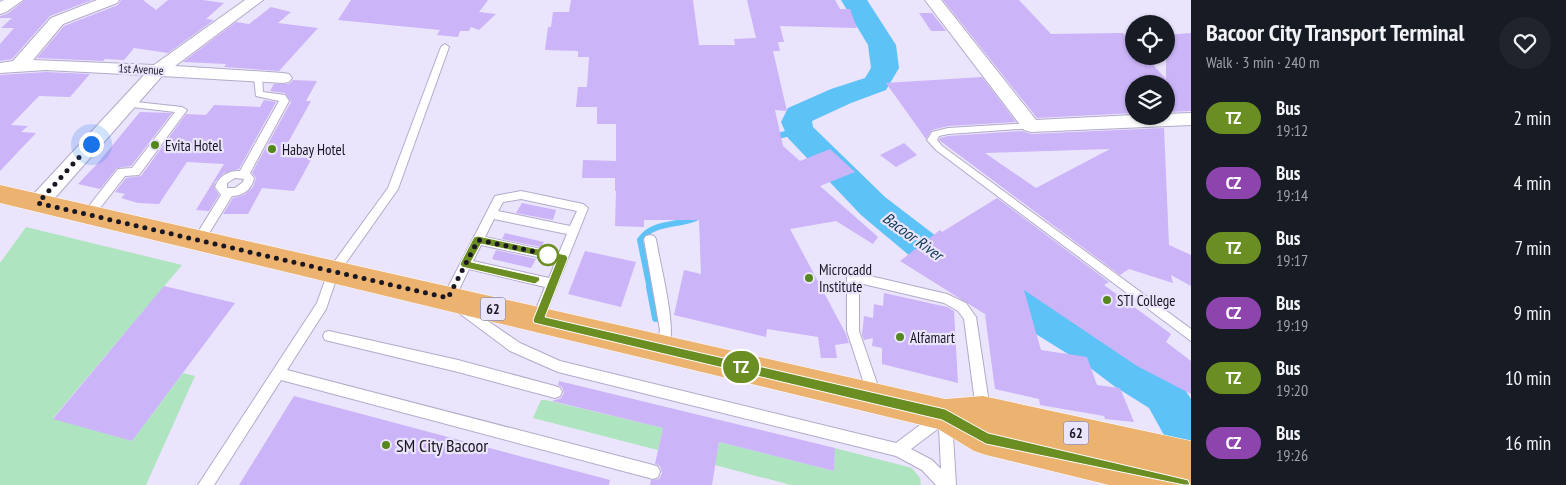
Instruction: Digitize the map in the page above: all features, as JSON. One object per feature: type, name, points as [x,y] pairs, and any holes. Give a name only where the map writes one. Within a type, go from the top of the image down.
[{"type":"main road","name":"62","points":[[0,194],[945,415],[986,438],[1180,470]]},
{"type":"main road","name":"62","points":[[945,415],[983,412],[1180,470]]},
{"type":"street","points":[[0,10],[15,0]]},
{"type":"street","points":[[20,64],[57,21],[111,0]]},
{"type":"street","points":[[38,203],[158,70],[255,0]]},
{"type":"street","points":[[933,0],[1031,126],[1191,119]]},
{"type":"street","name":"1st Avenue","points":[[0,68],[20,64],[283,78]]},
{"type":"lane","points":[[205,485],[322,305],[334,272],[393,189],[445,47]]},
{"type":"lane","points":[[244,174],[284,100],[282,97],[260,95],[258,77]]},
{"type":"lane","points":[[89,214],[122,172],[135,172],[182,110],[127,104]]},
{"type":"lane","points":[[1031,126],[948,131],[935,134],[932,140],[939,148],[1191,336]]},
{"type":"lane","points":[[234,174],[244,174],[249,181],[246,187],[237,192],[228,193],[221,190],[222,181],[234,174]]},
{"type":"lane","points":[[199,240],[228,193]]},
{"type":"lane","points":[[538,320],[583,208],[521,196],[499,198],[448,298],[515,346],[558,366],[898,450],[927,465],[948,485]]},
{"type":"lane","points":[[491,214],[574,231]]},
{"type":"lane","points":[[650,239],[666,330],[663,348]]},
{"type":"lane","points":[[478,240],[563,258]]},
{"type":"lane","points":[[465,264],[553,284]]},
{"type":"lane","points":[[874,398],[869,376],[853,331],[853,277],[947,300],[962,307],[970,317],[983,412]]},
{"type":"lane","points":[[329,336],[458,366],[555,392]]},
{"type":"lane","points":[[278,373],[653,472]]},
{"type":"lane","points":[[898,450],[945,415]]},
{"type":"lane","points":[[945,415],[948,485]]},
{"type":"green space","points":[[26,227],[182,265],[53,418],[132,441],[183,373],[195,376],[146,485],[0,485],[0,263]]},
{"type":"green space","points":[[541,400],[663,428],[658,450],[533,418]]},
{"type":"green space","points":[[719,442],[834,471],[835,448],[912,468],[920,478],[921,485],[791,485],[715,465]]},
{"type":"building","points":[[25,0],[92,0],[50,16],[12,59],[0,61],[0,44],[14,28],[1,28],[12,18],[0,18],[0,16],[7,14]]},
{"type":"building","points":[[121,0],[143,0],[156,10],[168,0],[203,0],[224,3],[206,19],[214,20],[168,53],[134,48],[124,60],[37,58],[64,26],[118,5]]},
{"type":"building","points":[[351,0],[488,0],[479,12],[496,14],[479,30],[471,27],[469,31],[460,31],[458,37],[437,35],[440,30],[338,20]]},
{"type":"building","points":[[571,0],[693,0],[699,45],[735,45],[734,39],[756,38],[747,0],[835,0],[840,9],[850,9],[857,28],[780,26],[784,42],[778,42],[780,51],[773,51],[787,111],[775,110],[783,146],[800,161],[830,149],[855,172],[820,186],[878,237],[873,244],[836,221],[790,229],[846,334],[849,343],[835,345],[837,358],[821,358],[818,337],[767,329],[766,337],[674,315],[684,270],[701,274],[699,220],[644,220],[644,227],[615,226],[615,178],[582,178],[583,160],[616,161],[616,124],[597,124],[597,107],[576,107],[578,87],[587,87],[589,57],[578,57],[578,51],[545,50],[548,27],[551,27],[553,12],[569,12]]},
{"type":"building","points":[[943,0],[1019,0],[1051,34],[1123,33],[1125,36],[1125,65],[1153,65],[1162,75],[1125,75],[1125,113],[1037,118]]},
{"type":"building","points":[[271,7],[291,12],[278,23],[318,28],[279,71],[224,67],[226,64],[183,62],[236,22],[249,24]]},
{"type":"building","points":[[919,13],[932,13],[946,31],[931,31]]},
{"type":"building","points":[[1191,33],[1191,111],[1175,112],[1175,75],[1166,75],[1166,65],[1175,65],[1175,34]]},
{"type":"building","points":[[46,72],[90,74],[70,97],[39,96],[11,125],[28,126],[21,132],[36,133],[0,171],[0,75]]},
{"type":"building","points":[[982,77],[1016,122],[948,126],[932,130],[926,139],[886,83]]},
{"type":"building","points":[[293,80],[317,81],[306,101],[311,101],[280,157],[312,158],[294,191],[262,188],[248,214],[223,214],[233,198],[244,195],[253,187],[256,178],[252,173],[291,102],[285,93],[270,91],[274,84],[289,84]]},
{"type":"building","points":[[264,100],[276,102],[239,169],[224,173],[215,182],[214,188],[219,195],[209,211],[196,210],[224,164],[187,162],[159,204],[138,203],[121,198],[125,194],[115,192],[126,178],[141,176],[186,114],[206,115],[214,105],[260,107]]},
{"type":"building","points":[[140,112],[172,113],[131,166],[117,168],[100,189],[78,184],[97,164]]},
{"type":"building","points":[[1164,128],[1169,245],[1191,255],[1191,286],[1171,275],[1173,283],[1129,269],[1120,275],[939,140],[948,136],[1022,131],[1031,134]],"holes":[[[1110,149],[1036,188],[985,153]]]},
{"type":"building","points":[[904,143],[917,155],[896,167],[880,155]]},
{"type":"building","points":[[997,198],[1109,282],[1104,285],[1171,334],[1166,342],[1191,361],[1191,394],[1137,366],[1024,290],[1041,350],[1087,357],[1097,385],[1120,388],[1134,422],[1105,419],[1104,416],[1040,405],[1039,399],[995,389],[985,315],[988,316],[900,261],[940,230],[942,232]]},
{"type":"building","points":[[522,203],[556,210],[553,220],[516,213]]},
{"type":"building","points":[[505,233],[544,242],[541,247],[502,239]]},
{"type":"building","points":[[496,250],[536,259],[531,268],[492,259]]},
{"type":"building","points":[[585,251],[636,262],[621,307],[568,294]]},
{"type":"building","points":[[164,286],[235,303],[132,441],[53,419]]},
{"type":"building","points":[[884,293],[947,307],[954,311],[958,383],[882,364],[882,348],[872,346],[873,338],[864,340],[862,335],[864,316],[873,318],[874,304],[883,306]]},
{"type":"building","points":[[559,381],[835,448],[834,471],[719,442],[712,485],[650,485],[651,480],[659,479],[662,473],[660,466],[655,464],[663,428],[552,401],[561,398],[564,393],[562,387],[558,385]]},
{"type":"building","points":[[294,396],[610,480],[609,485],[239,485]]},
{"type":"waterway","name":"Bacoor River","points":[[854,0],[882,45],[885,68],[876,84],[841,96],[799,115],[796,122],[799,131],[873,206],[923,246],[1104,354],[1129,373],[1164,394],[1191,440]]},
{"type":"waterway","points":[[773,137],[799,131]]},
{"type":"waterway","points":[[650,289],[640,240],[652,229],[684,222],[700,216]]},
{"type":"waterway","points":[[650,287],[656,318]]},
{"type":"bus line","name":"TZ","points":[[535,280],[465,264],[478,240],[563,258],[538,320],[945,415],[986,438],[1184,485]]},
{"type":"place","name":"Evita Hotel","points":[[155,145]]},
{"type":"place","name":"Habay Hotel","points":[[272,149]]},
{"type":"place","name":"Microcadd Institute","points":[[809,278]]},
{"type":"place","name":"STI College","points":[[1107,300]]},
{"type":"place","name":"Alfamart","points":[[900,337]]},
{"type":"place","name":"SM City Bacoor","points":[[386,445]]},
{"type":"route","points":[[91,144],[38,203],[448,298],[478,240],[551,255],[548,255]]}]
